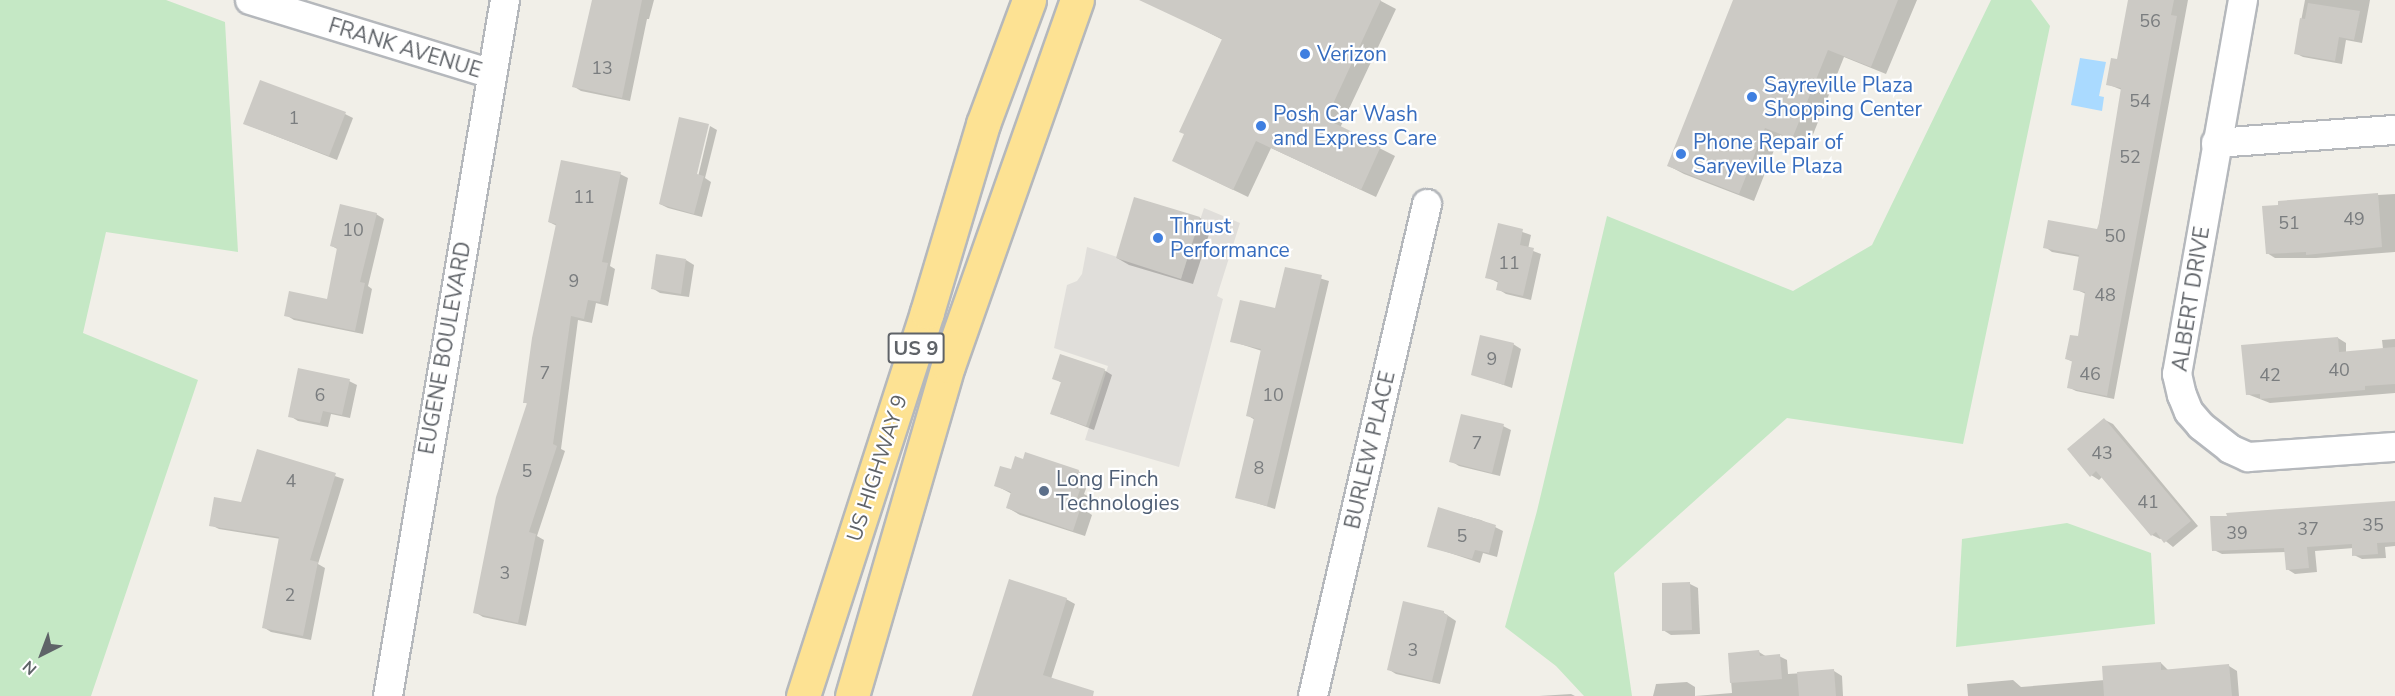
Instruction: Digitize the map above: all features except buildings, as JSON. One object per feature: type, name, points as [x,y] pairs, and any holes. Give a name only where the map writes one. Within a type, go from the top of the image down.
[{"type":"highway","name":"US HIGHWAY 9","points":[[803,696],[927,312],[983,124],[1029,0]]},
{"type":"highway","name":"US HIGHWAY 9","points":[[852,696],[948,366],[1077,0]]},
{"type":"highway","points":[[864,660],[864,696]]},
{"type":"street","name":"FRANK AVENUE","points":[[250,0],[492,74]]},
{"type":"street","name":"EUGENE BOULEVARD","points":[[388,696],[505,0]]},
{"type":"street","name":"ALBERT DRIVE","points":[[2242,0],[2176,374],[2189,412],[2214,438],[2248,457],[2395,447]]},
{"type":"street","points":[[2216,143],[2395,130]]},
{"type":"street","name":"BURLEW PLACE","points":[[1313,696],[1428,204]]},
{"type":"shaded area","points":[[1204,208],[1240,223],[1217,296],[1223,299],[1179,467],[1085,440],[1108,366],[1054,348],[1067,285],[1077,281],[1082,274],[1087,247],[1181,278]]},
{"type":"green space","points":[[0,0],[166,0],[225,22],[238,252],[106,232],[83,333],[198,380],[91,696],[0,696]]},
{"type":"green space","points":[[1991,0],[2031,0],[2050,26],[1963,444],[1787,418],[1614,573],[1632,696],[1584,696],[1556,666],[1505,627],[1537,511],[1607,216],[1793,291],[1872,245]]},
{"type":"green space","points":[[2067,523],[2151,553],[2155,624],[1956,647],[1962,539]]},
{"type":"water","points":[[2080,58],[2106,62],[2099,96],[2104,97],[2102,111],[2071,105]]},
{"type":"place","name":"Verizon","points":[[1305,54]]},
{"type":"place","name":"Sayreville Plaza Shopping Center","points":[[1752,97]]},
{"type":"place","name":"Posh Car Wash and Express Care","points":[[1261,126]]},
{"type":"place","name":"Phone Repair of Saryeville Plaza","points":[[1681,154]]},
{"type":"place","name":"Thrust Performance","points":[[1158,238]]},
{"type":"place","name":"Long Finch Technologies","points":[[1044,491]]}]
